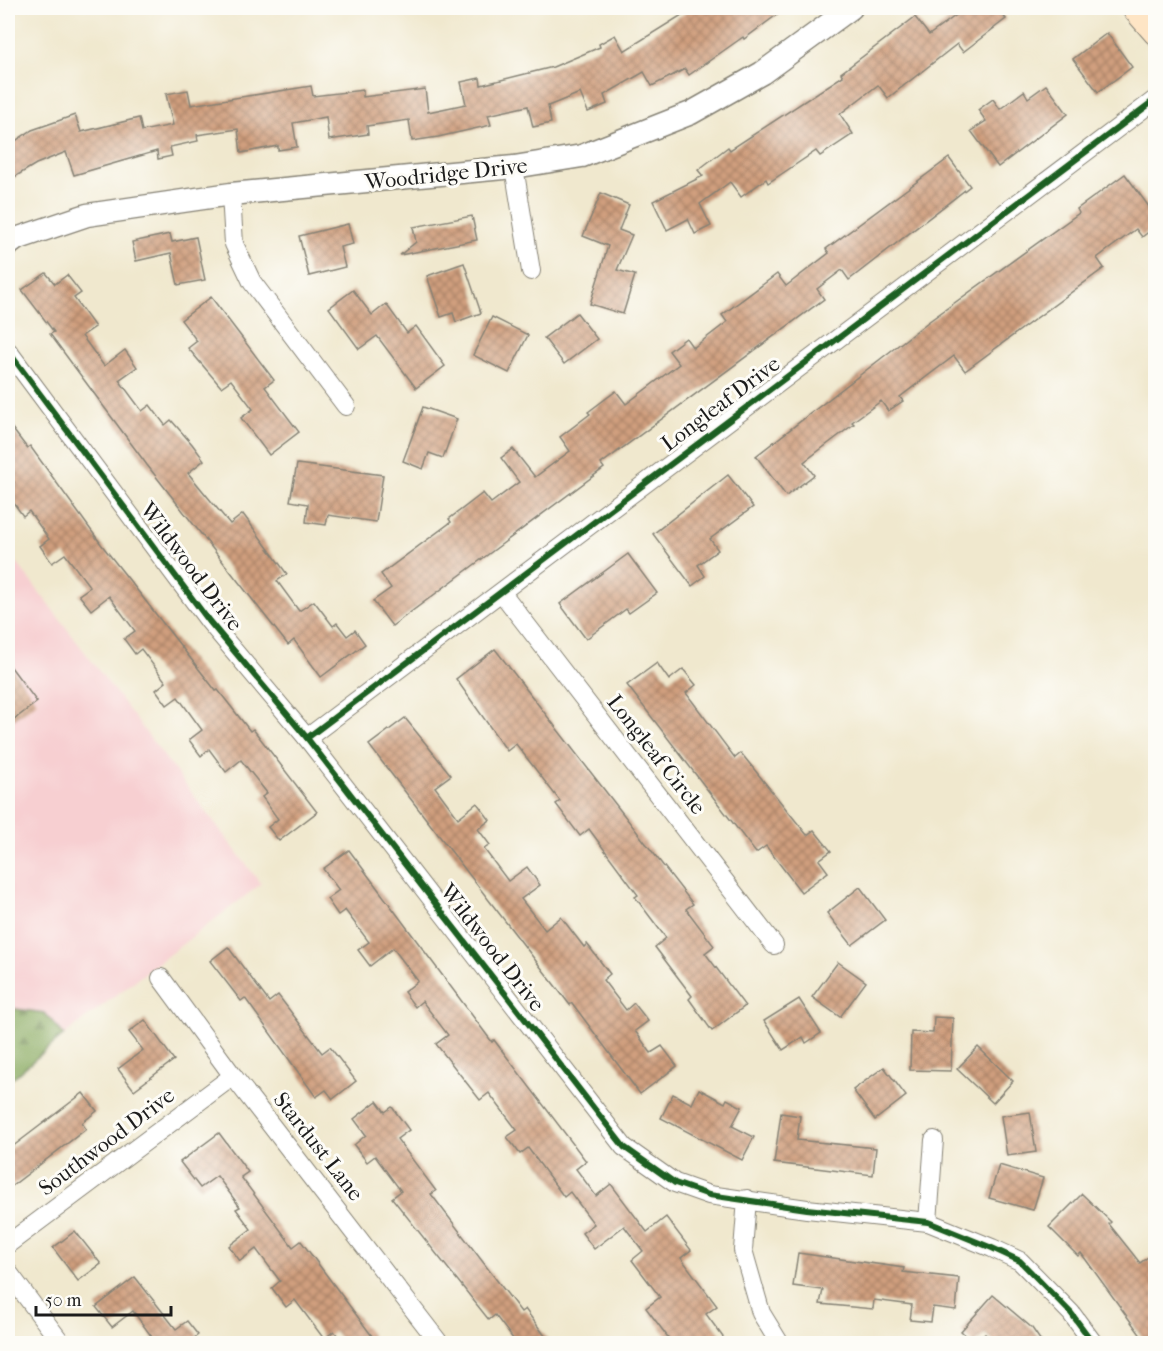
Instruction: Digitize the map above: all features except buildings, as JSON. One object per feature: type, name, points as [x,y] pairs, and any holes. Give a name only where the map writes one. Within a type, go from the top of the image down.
[{"type":"main road","points":[[1135,8],[1155,32]]},
{"type":"street","name":"Woodridge Drive","points":[[8,245],[16,239],[87,215],[231,194],[514,167],[582,156],[691,113],[762,73],[851,8]]},
{"type":"street","name":"Longleaf Drive","points":[[307,738],[1155,99]]},
{"type":"street","points":[[514,167],[531,271]]},
{"type":"street","points":[[231,194],[234,244],[252,282],[346,406]]},
{"type":"street","name":"Wildwood Drive","points":[[8,351],[209,621],[307,738],[624,1147],[675,1183],[709,1195],[807,1209],[928,1222],[1020,1262],[1071,1313],[1094,1344]]},
{"type":"street","name":"Longleaf Circle","points":[[502,593],[774,945]]},
{"type":"street","name":"Stardust Lane","points":[[161,978],[233,1076],[440,1344]]},
{"type":"street","name":"Southwood Drive","points":[[8,1244],[233,1076]]},
{"type":"street","points":[[928,1222],[934,1140]]},
{"type":"street","points":[[747,1199],[743,1250],[761,1314],[780,1344]]},
{"type":"street","points":[[8,1272],[62,1344]]},
{"type":"shaded area","points":[[8,551],[261,884],[64,1035],[45,1013],[8,1008]]},
{"type":"green space","points":[[8,1008],[45,1013],[64,1035],[8,1082]]},
{"type":"cycle path","points":[[307,738],[1156,99]]},
{"type":"cycle path","points":[[8,351],[209,621],[307,738],[624,1147],[675,1183],[709,1195],[807,1209],[928,1222],[992,1248],[1020,1261],[1071,1313],[1094,1344]]}]
